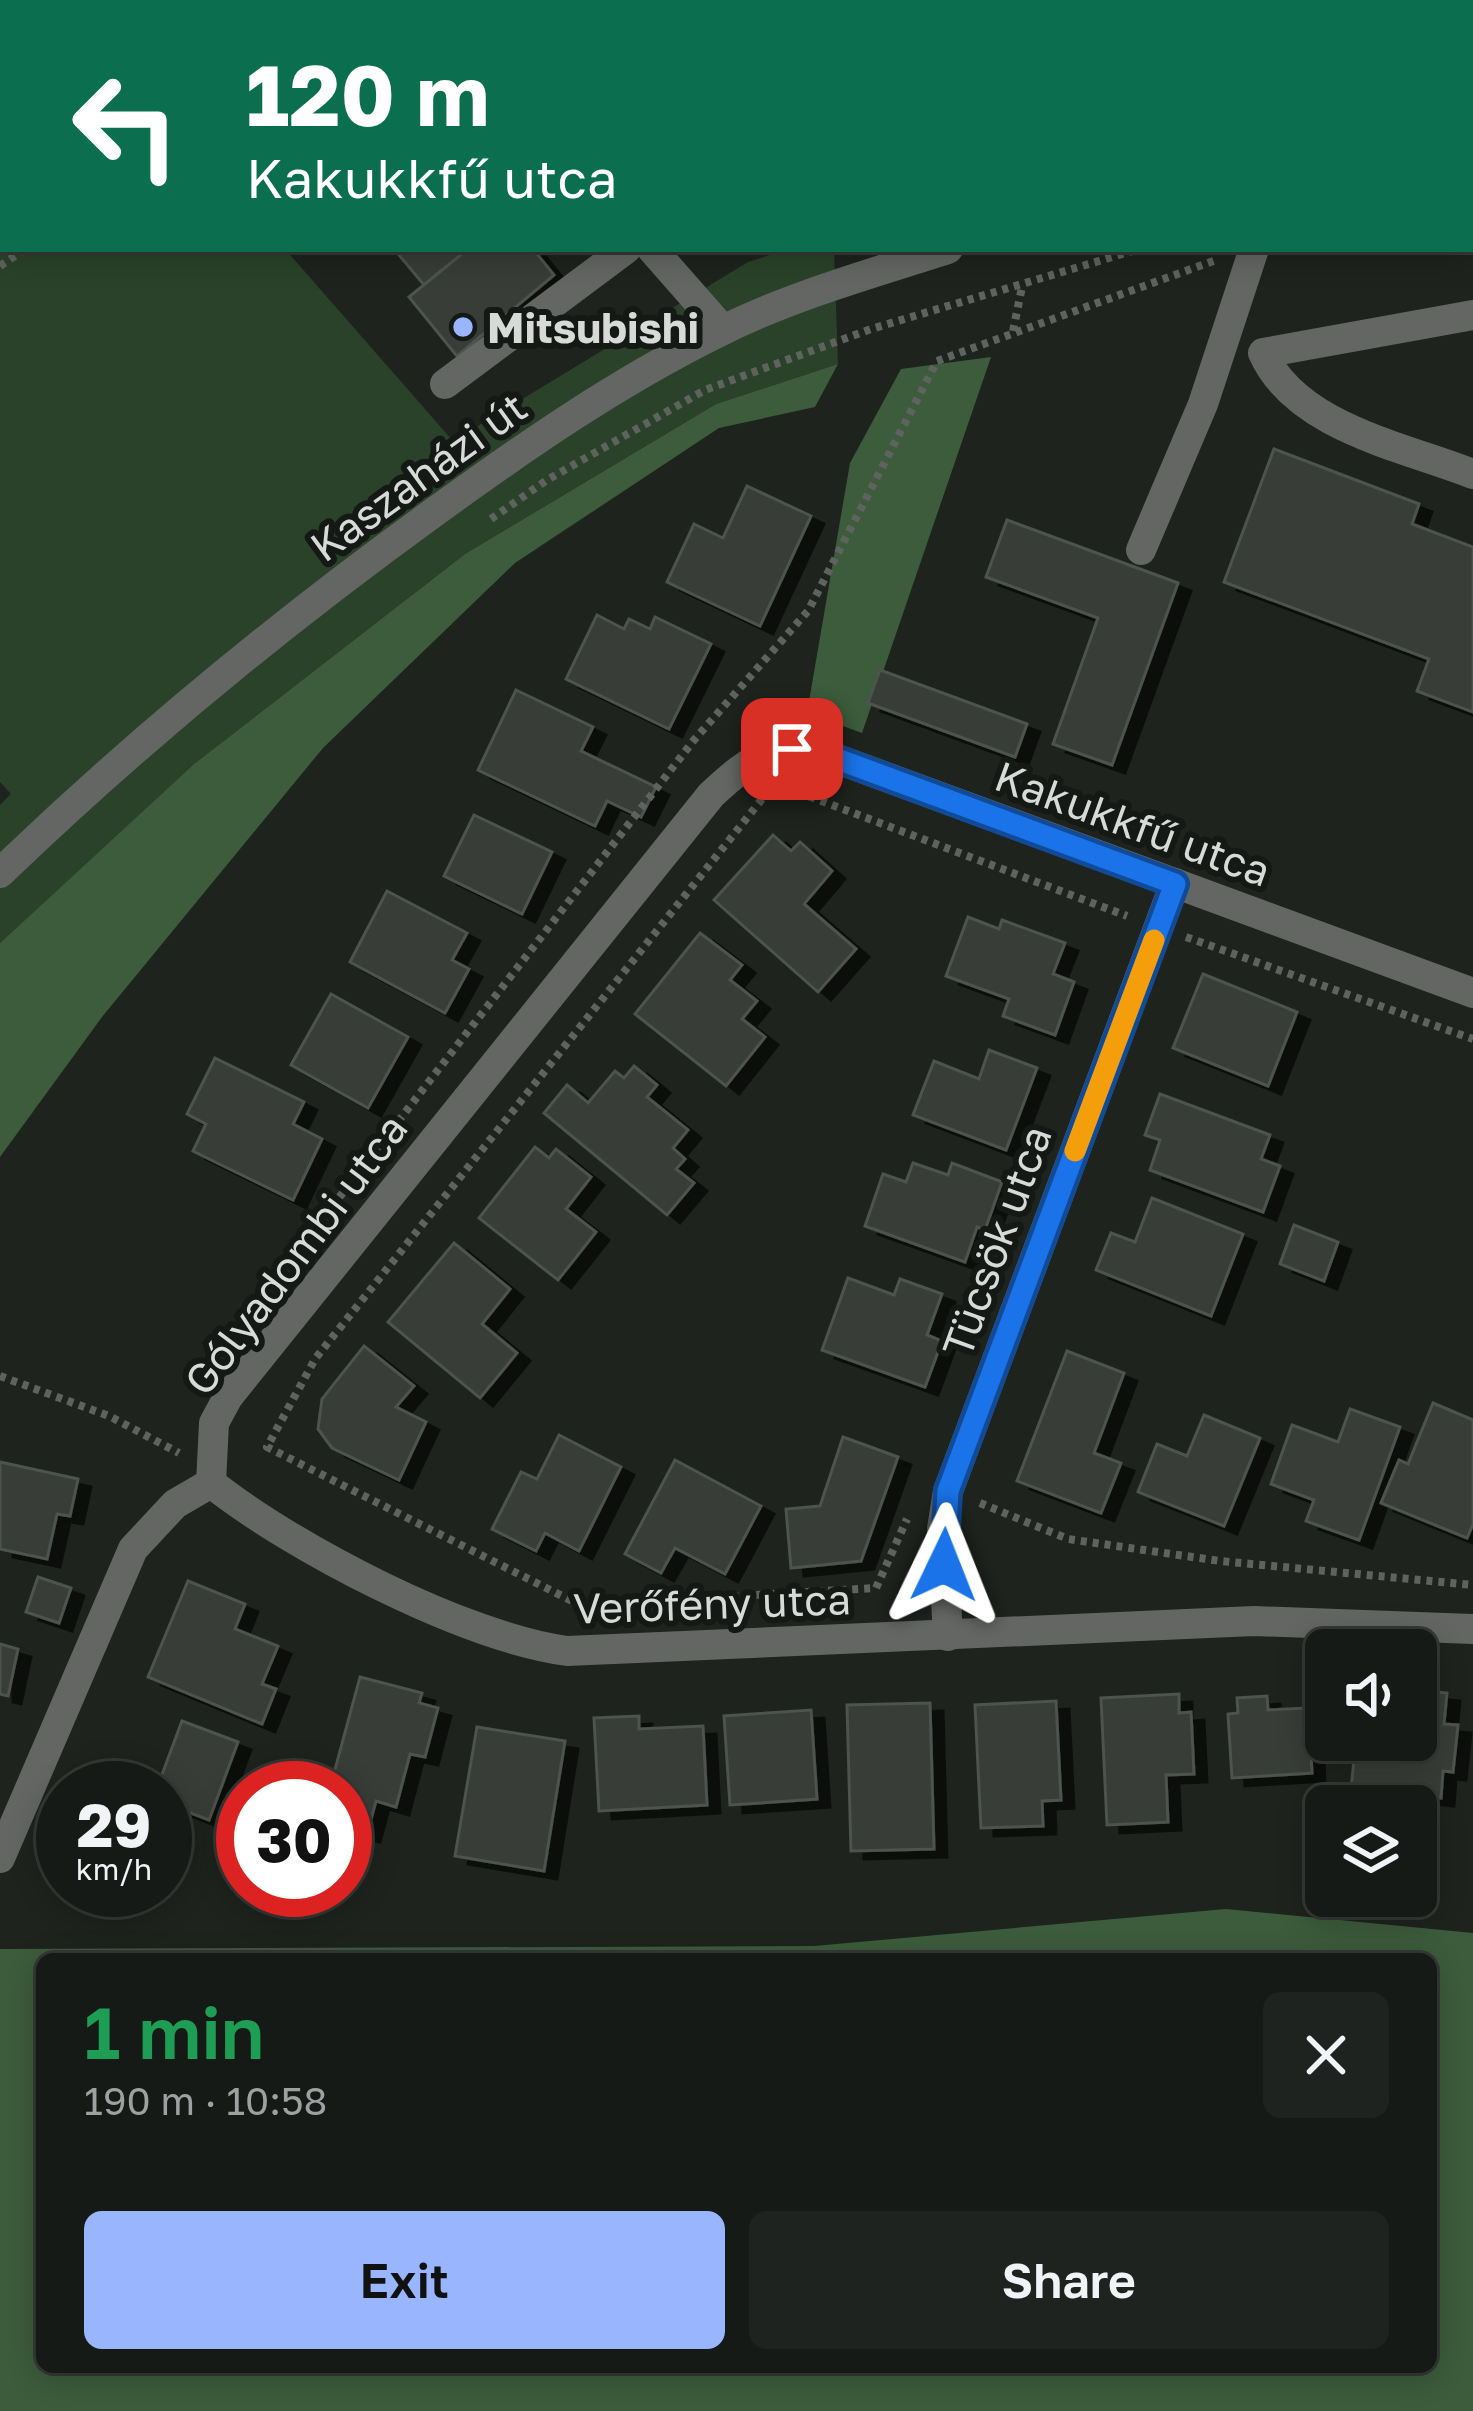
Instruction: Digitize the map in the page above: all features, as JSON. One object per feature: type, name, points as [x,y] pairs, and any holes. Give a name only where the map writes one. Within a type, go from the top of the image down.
[{"type":"street","points":[[445,384],[622,252]]},
{"type":"street","points":[[655,252],[723,330]]},
{"type":"street","name":"Kaszaházi út","points":[[0,873],[80,796],[360,566],[594,401],[723,330],[833,286],[939,252]]},
{"type":"street","points":[[1142,550],[1203,404],[1253,252]]},
{"type":"street","points":[[1473,315],[1263,353],[1277,384],[1310,409],[1473,474]]},
{"type":"street","name":"Kakukkfű utca","points":[[760,755],[792,749],[829,756],[1473,993]]},
{"type":"street","name":"Gólyadombi utca","points":[[211,1483],[214,1423],[228,1397],[711,796],[760,755]]},
{"type":"street","name":"Tücsök utca","points":[[948,1636],[942,1529],[948,1491],[1172,932],[1175,884]]},
{"type":"street","points":[[0,1858],[133,1549],[175,1504],[211,1483]]},
{"type":"street","name":"Verőfény utca","points":[[211,1483],[272,1526],[411,1598],[466,1624],[532,1646],[600,1653],[1254,1621],[1473,1629]]},
{"type":"path","points":[[473,531],[547,480],[705,390],[871,329],[1129,252]]},
{"type":"path","points":[[1013,333],[1022,286]]},
{"type":"path","points":[[914,1503],[876,1588],[580,1605],[267,1447],[315,1359],[775,784],[1473,1040]]},
{"type":"path","points":[[1172,932],[1177,958]]},
{"type":"path","points":[[0,1376],[109,1416],[189,1458]]},
{"type":"path","points":[[986,1481],[979,1503],[1068,1538],[1220,1561],[1473,1585]]},
{"type":"green space","points":[[0,252],[288,252],[453,441],[748,262],[780,252],[834,252],[838,364],[716,404],[465,554],[194,764],[0,943],[0,805],[11,794],[0,782]]},
{"type":"green space","points":[[991,357],[862,733],[807,713],[850,463],[901,369]]},
{"type":"green space","points":[[838,364],[815,407],[719,428],[515,563],[323,748],[102,1017],[0,1157],[0,943],[194,764],[465,554],[716,404]]},
{"type":"green space","points":[[1226,1909],[1473,1933],[1473,2411],[0,2411],[0,1949],[814,1946]]},
{"type":"building","points":[[396,252],[464,252],[424,285]]},
{"type":"building","name":"Mitsubishi","points":[[464,252],[535,252],[554,275],[457,356],[409,297]]},
{"type":"building","points":[[1274,449],[1419,504],[1412,524],[1473,547],[1473,712],[1417,691],[1429,659],[1224,582]]},
{"type":"building","points":[[747,486],[811,516],[760,626],[667,582],[694,524],[723,538]]},
{"type":"building","points":[[1007,520],[1178,583],[1112,765],[1053,744],[1098,618],[986,577]]},
{"type":"building","points":[[597,615],[624,629],[629,619],[650,629],[655,617],[711,644],[669,729],[566,679]]},
{"type":"building","points":[[880,670],[1027,724],[1015,757],[868,703]]},
{"type":"building","points":[[516,690],[593,727],[581,751],[656,787],[641,817],[607,801],[595,826],[478,770]]},
{"type":"building","points":[[474,815],[552,852],[522,914],[444,876]]},
{"type":"building","points":[[773,835],[791,851],[800,842],[832,871],[804,904],[856,949],[818,992],[714,900]]},
{"type":"building","points":[[387,891],[467,933],[452,960],[469,969],[445,1013],[350,962]]},
{"type":"building","points":[[968,917],[999,929],[1002,920],[1065,943],[1053,974],[1074,982],[1055,1035],[1003,1016],[1009,999],[946,976]]},
{"type":"building","points":[[700,933],[742,965],[730,980],[757,1001],[742,1019],[765,1037],[726,1086],[635,1014]]},
{"type":"building","points":[[1203,974],[1297,1012],[1268,1086],[1173,1048]]},
{"type":"building","points":[[331,994],[408,1037],[368,1108],[291,1065]]},
{"type":"building","points":[[989,1050],[1037,1068],[1006,1150],[913,1115],[934,1061],[979,1079]]},
{"type":"building","points":[[215,1058],[304,1102],[293,1124],[322,1139],[293,1200],[193,1151],[206,1124],[187,1114]]},
{"type":"building","points":[[634,1066],[657,1085],[647,1097],[688,1130],[673,1148],[685,1159],[676,1169],[694,1183],[667,1215],[544,1113],[567,1085],[588,1103],[615,1071],[624,1078]]},
{"type":"building","points":[[1160,1094],[1270,1135],[1261,1159],[1280,1166],[1263,1212],[1150,1170],[1160,1140],[1145,1135]]},
{"type":"building","points":[[535,1147],[549,1158],[556,1149],[591,1177],[566,1209],[596,1232],[558,1280],[479,1218]]},
{"type":"building","points":[[913,1163],[948,1175],[952,1163],[1002,1182],[985,1230],[977,1227],[965,1262],[865,1226],[883,1174],[906,1182]]},
{"type":"building","points":[[1152,1198],[1243,1234],[1211,1316],[1096,1270],[1111,1233],[1135,1242]]},
{"type":"building","points":[[1294,1225],[1338,1242],[1324,1281],[1280,1264]]},
{"type":"building","points":[[454,1243],[510,1289],[482,1324],[517,1353],[480,1398],[388,1322]]},
{"type":"building","points":[[848,1278],[894,1295],[900,1279],[942,1294],[927,1335],[942,1341],[925,1387],[822,1350]]},
{"type":"building","points":[[364,1346],[414,1386],[396,1407],[426,1422],[399,1480],[332,1448],[318,1429],[322,1399]]},
{"type":"building","points":[[1067,1351],[1124,1373],[1094,1453],[1121,1463],[1101,1513],[1017,1481]]},
{"type":"building","points":[[1433,1403],[1473,1420],[1473,1524],[1467,1538],[1381,1503],[1399,1460],[1408,1464]]},
{"type":"building","points":[[1350,1409],[1400,1427],[1359,1540],[1306,1521],[1314,1500],[1271,1484],[1292,1425],[1338,1442]]},
{"type":"building","points":[[1204,1415],[1260,1438],[1224,1526],[1138,1492],[1157,1444],[1187,1456]]},
{"type":"building","points":[[559,1435],[621,1467],[579,1551],[545,1533],[536,1551],[492,1529],[521,1472],[537,1479]]},
{"type":"building","points":[[843,1437],[898,1457],[861,1561],[791,1568],[786,1509],[820,1506]]},
{"type":"building","points":[[675,1460],[761,1506],[725,1574],[675,1548],[661,1573],[625,1554]]},
{"type":"building","points":[[0,1462],[78,1479],[70,1516],[57,1514],[47,1559],[0,1549]]},
{"type":"building","points":[[38,1577],[71,1588],[59,1623],[26,1612]]},
{"type":"building","points":[[188,1581],[245,1604],[235,1629],[278,1646],[262,1684],[276,1689],[262,1724],[148,1677]]},
{"type":"building","points":[[0,1644],[18,1649],[8,1696],[0,1694]]},
{"type":"building","points":[[360,1677],[422,1693],[419,1703],[438,1708],[425,1757],[410,1754],[396,1807],[376,1801],[372,1816],[372,1761],[337,1761]]},
{"type":"building","points":[[1437,1692],[1447,1693],[1444,1724],[1458,1725],[1453,1772],[1443,1771],[1441,1798],[1437,1798],[1437,1785],[1351,1785],[1354,1761],[1437,1761]]},
{"type":"building","points":[[1179,1694],[1179,1713],[1191,1712],[1194,1774],[1166,1775],[1168,1822],[1107,1825],[1101,1698]]},
{"type":"building","points":[[1267,1696],[1268,1710],[1305,1708],[1305,1761],[1311,1761],[1312,1773],[1232,1778],[1228,1714],[1238,1713],[1237,1698]]},
{"type":"building","points":[[1056,1701],[1061,1800],[1042,1801],[1043,1826],[981,1828],[975,1705]]},
{"type":"building","points":[[930,1703],[934,1849],[851,1851],[847,1705]]},
{"type":"building","points":[[811,1710],[817,1799],[730,1805],[724,1716]]},
{"type":"building","points":[[639,1716],[639,1729],[703,1726],[707,1805],[599,1811],[594,1718]]},
{"type":"building","points":[[182,1721],[238,1742],[231,1761],[216,1761],[216,1801],[209,1820],[192,1813],[192,1761],[167,1761]]},
{"type":"building","points":[[477,1727],[565,1741],[544,1871],[455,1856]]},
{"type":"slow traffic","points":[[1075,1151],[1154,940]]},
{"type":"place","name":"Mitsubishi","points":[[463,327]]},
{"type":"route","points":[[792,749],[829,756],[1175,884],[948,1491],[942,1529],[944,1565]]}]
